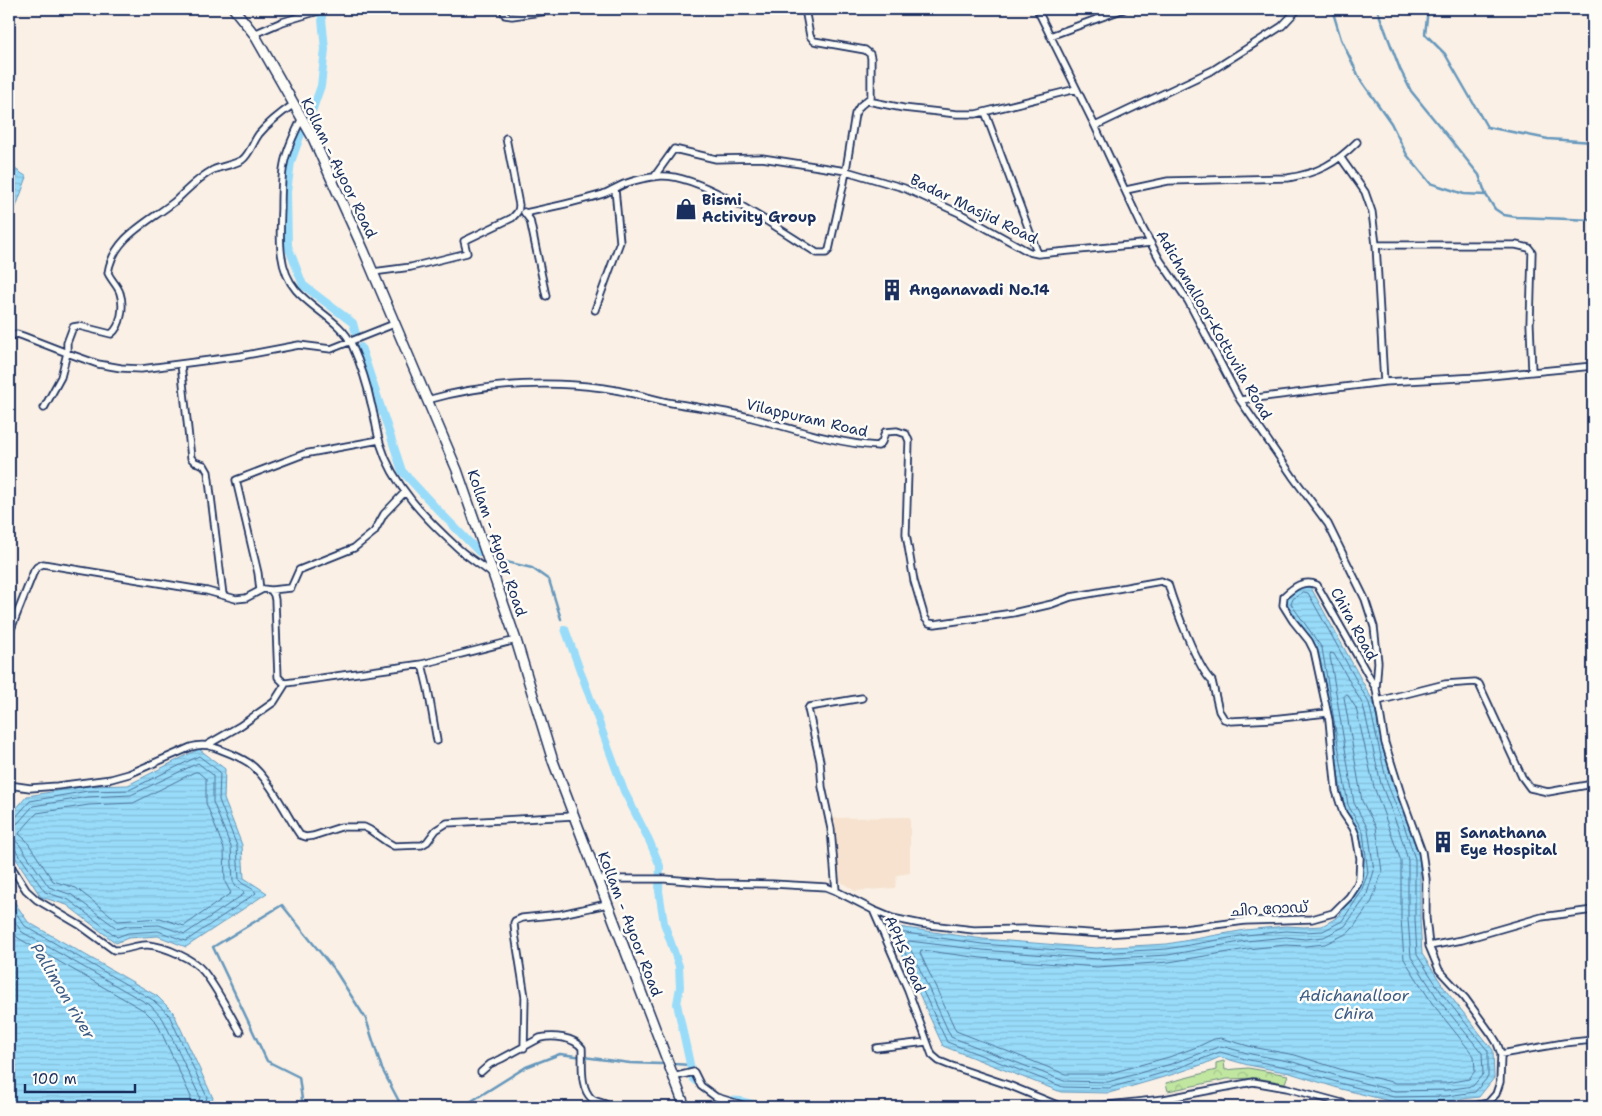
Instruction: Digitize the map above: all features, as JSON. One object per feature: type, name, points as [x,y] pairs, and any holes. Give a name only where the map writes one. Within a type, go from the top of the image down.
[{"type":"main road","name":"Kollam - Ayoor Road","points":[[235,9],[254,34],[312,136],[373,272],[457,470],[516,640],[553,761],[685,1107]]},
{"type":"street","points":[[254,34],[282,22],[326,9]]},
{"type":"street","points":[[504,9],[505,15],[512,16],[563,9]]},
{"type":"street","points":[[526,213],[602,194],[624,184],[664,176],[701,185],[751,212],[817,253],[826,253],[829,250],[846,171],[855,114],[860,106],[871,97],[870,54],[864,50],[814,41],[810,36],[804,9]]},
{"type":"street","name":"Adichanalloor-Kottuvila Road","points":[[1037,9],[1151,244],[1188,301],[1240,400],[1293,478],[1328,524],[1365,599],[1374,627],[1378,662],[1376,690],[1385,743],[1422,852],[1426,879],[1426,918],[1429,946],[1439,970],[1465,998],[1492,1035],[1501,1054],[1500,1082],[1496,1094],[1488,1103]]},
{"type":"street","points":[[1050,36],[1124,9]]},
{"type":"street","points":[[1095,126],[1213,70],[1282,26],[1298,9]]},
{"type":"street","points":[[868,101],[903,108],[956,114],[976,114],[1076,89]]},
{"type":"street","points":[[44,408],[61,377],[67,353],[67,343],[75,326],[111,334],[120,320],[122,303],[120,292],[108,273],[113,257],[122,242],[206,174],[242,160],[257,136],[266,126],[294,104]]},
{"type":"street","points":[[985,112],[1038,254]]},
{"type":"street","points":[[302,118],[284,163],[280,247],[287,275],[295,289],[344,332],[351,343],[363,371],[379,440],[389,466],[404,492],[459,549],[495,577]]},
{"type":"street","points":[[373,272],[411,266],[467,253],[464,241],[512,218],[519,209],[506,138]]},
{"type":"street","points":[[1126,190],[1168,181],[1288,178],[1314,171],[1341,158],[1357,142]]},
{"type":"street","name":"Badar Masjid Road","points":[[654,177],[674,149],[716,159],[762,158],[846,171],[904,188],[959,213],[1029,252],[1038,254],[1151,244]]},
{"type":"street","points":[[1341,158],[1365,192],[1369,202],[1376,245],[1384,382]]},
{"type":"street","points":[[595,310],[620,242],[615,189]]},
{"type":"street","points":[[519,209],[526,213],[530,220],[546,296]]},
{"type":"street","points":[[1376,245],[1516,245],[1529,248],[1532,252],[1530,324],[1532,372]]},
{"type":"street","points":[[9,337],[17,334],[98,364],[141,369],[241,356],[299,345],[331,349],[351,343],[394,324]]},
{"type":"street","points":[[181,364],[191,458],[195,462],[204,465],[208,472],[223,595]]},
{"type":"street","points":[[1240,400],[1384,382],[1479,377],[1593,366]]},
{"type":"street","name":"Vilappuram Road","points":[[427,400],[477,388],[550,384],[603,388],[666,402],[710,408],[812,435],[863,445],[878,446],[882,442],[885,432],[897,431],[906,434],[909,441],[906,534],[914,582],[924,618],[929,623],[935,624],[1013,613],[1052,604],[1071,597],[1160,581],[1168,584],[1199,660],[1207,677],[1212,682],[1219,711],[1224,719],[1231,721],[1328,713]]},
{"type":"street","points":[[260,590],[258,573],[236,480],[304,454],[379,440]]},
{"type":"street","points":[[9,634],[34,571],[43,564],[207,591],[241,599],[263,588],[271,590],[291,588],[299,570],[354,548],[374,532],[384,514],[404,492]]},
{"type":"street","name":"Chira Road","points":[[1283,605],[1284,596],[1300,584],[1311,583],[1317,586],[1376,690]]},
{"type":"street","points":[[271,590],[275,600],[278,677],[286,683],[422,664],[516,640]]},
{"type":"street","name":"ചിറ റോഡ്","points":[[873,910],[892,918],[921,924],[974,930],[1028,929],[1102,934],[1184,929],[1245,921],[1312,919],[1333,913],[1349,898],[1357,885],[1360,858],[1356,836],[1343,813],[1336,791],[1328,713],[1314,651],[1283,605]]},
{"type":"street","points":[[9,614],[16,615]]},
{"type":"street","points":[[422,664],[437,741]]},
{"type":"street","points":[[1378,701],[1445,684],[1475,682],[1479,684],[1522,777],[1530,788],[1548,792],[1593,784]]},
{"type":"street","points":[[207,744],[240,726],[274,702],[286,683]]},
{"type":"street","points":[[836,891],[832,829],[822,787],[820,761],[808,709],[809,707],[862,698]]},
{"type":"street","points":[[9,785],[30,788],[111,779],[148,767],[199,744],[207,744],[248,762],[259,772],[296,829],[306,837],[341,827],[364,827],[394,846],[422,846],[436,830],[447,823],[574,816]]},
{"type":"street","points":[[9,863],[26,890],[37,900],[81,926],[114,950],[120,951],[142,944],[157,946],[167,949],[203,970],[240,1032]]},
{"type":"street","name":"APHS Road","points":[[598,879],[665,879],[715,883],[772,884],[826,887],[836,891],[873,910],[908,990],[932,1055],[939,1061],[1011,1086],[1062,1107]]},
{"type":"street","points":[[524,1048],[525,998],[515,934],[515,921],[522,918],[561,914],[607,904]]},
{"type":"street","points":[[1429,946],[1462,940],[1542,917],[1593,910]]},
{"type":"street","points":[[481,1072],[490,1064],[501,1060],[540,1038],[568,1039],[579,1044],[582,1048],[583,1080],[588,1094],[593,1100],[607,1104],[610,1107]]},
{"type":"street","points":[[1501,1054],[1593,1040]]},
{"type":"street","points":[[876,1048],[926,1042]]},
{"type":"street","points":[[673,1076],[694,1072],[701,1086],[716,1097],[749,1107]]},
{"type":"street","points":[[1080,1107],[1164,1099],[1253,1082],[1287,1088],[1357,1107]]},
{"type":"street","points":[[1469,1107],[1488,1103],[1494,1107]]},
{"type":"shaded area","points":[[910,817],[910,873],[897,875],[895,888],[855,891],[838,880],[834,818]]},
{"type":"green space","points":[[1224,1061],[1225,1070],[1248,1068],[1288,1075],[1285,1083],[1256,1078],[1227,1079],[1168,1091],[1166,1083],[1216,1070],[1216,1063]]},
{"type":"water","points":[[9,165],[27,177],[9,226]]},
{"type":"water","name":"Adichanalloor Chira","points":[[1304,586],[1311,588],[1373,701],[1392,781],[1420,859],[1422,954],[1447,992],[1493,1050],[1494,1078],[1479,1097],[1447,1101],[1394,1102],[1341,1089],[1290,1073],[1248,1065],[1220,1057],[1174,1074],[1109,1093],[1061,1092],[943,1046],[890,930],[898,927],[983,939],[1096,948],[1167,944],[1245,930],[1286,926],[1322,926],[1338,917],[1356,892],[1363,872],[1358,832],[1344,807],[1317,650],[1285,604],[1289,596]]},
{"type":"water","points":[[199,749],[225,769],[224,799],[242,845],[244,878],[267,893],[186,947],[158,936],[128,938],[116,943],[67,905],[41,897],[9,848],[9,817],[27,796],[87,786],[128,785]]},
{"type":"water","name":"Pallimon river","points":[[9,894],[28,922],[157,996],[173,1012],[213,1098],[208,1107],[14,1107],[9,1100]]},
{"type":"waterway","points":[[310,117],[321,86],[325,49],[321,9]]},
{"type":"waterway","points":[[1332,9],[1341,39],[1360,79],[1391,123],[1407,155],[1430,183],[1464,194],[1486,195]]},
{"type":"waterway","points":[[1377,9],[1400,69],[1411,91],[1479,175],[1486,195],[1495,209],[1504,215],[1516,217],[1593,220]]},
{"type":"waterway","points":[[1428,9],[1425,34],[1445,54],[1487,127],[1548,139],[1593,142]]},
{"type":"waterway","points":[[301,134],[291,162],[287,192],[288,246],[303,285],[353,323],[356,334]]},
{"type":"waterway","points":[[361,347],[402,471],[479,552]]},
{"type":"waterway","points":[[498,560],[532,568],[549,580],[561,619]]},
{"type":"waterway","points":[[565,629],[624,791],[660,866],[659,891],[664,923],[679,966],[680,987],[677,1004],[693,1078],[701,1085]]},
{"type":"waterway","points":[[303,1107],[299,1077],[267,1061],[213,947],[282,905],[336,972],[366,1019],[382,1069],[402,1107]]},
{"type":"waterway","points":[[462,1107],[526,1067],[560,1054],[630,1063],[661,1064]]},
{"type":"waterway","points":[[675,1064],[690,1065]]},
{"type":"waterway","points":[[727,1100],[764,1107]]},
{"type":"place","name":"Bismi Activity Group","points":[[686,209]]},
{"type":"place","name":"Anganavadi No.14","points":[[892,290]]},
{"type":"place","name":"Sanathana Eye Hospital","points":[[1443,842]]}]
